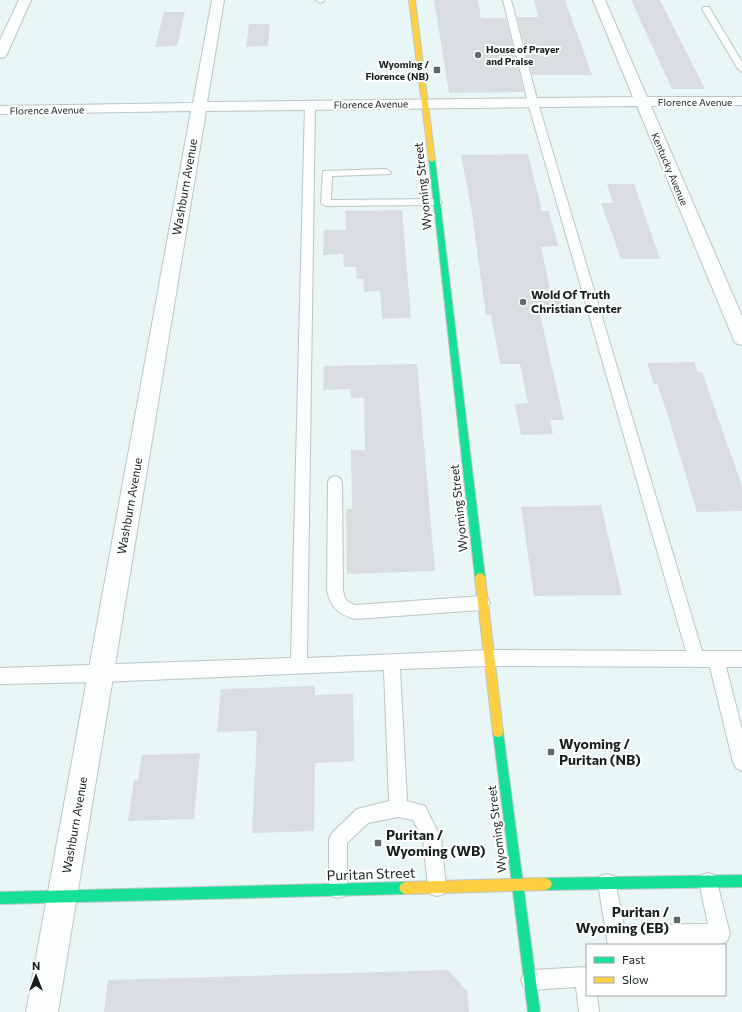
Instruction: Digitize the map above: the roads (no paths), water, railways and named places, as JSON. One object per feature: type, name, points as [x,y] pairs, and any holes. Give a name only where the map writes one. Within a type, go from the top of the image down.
[{"type":"street","points":[[0,54],[25,0]]},
{"type":"street","name":"Washburn Avenue","points":[[42,1012],[218,0]]},
{"type":"street","name":"Wyoming Street","points":[[412,0],[426,103],[488,658],[516,885],[531,980],[534,1012]]},
{"type":"street","name":"Kentucky Avenue","points":[[598,0],[742,338]]},
{"type":"street","name":"Florence Avenue","points":[[0,110],[426,103],[742,102]]},
{"type":"street","name":"Puritan Street","points":[[0,898],[338,889],[742,881]]},
{"type":"lane","points":[[507,0],[524,60],[533,103],[696,659]]},
{"type":"lane","points":[[706,9],[742,69]]},
{"type":"lane","points":[[299,666],[310,105]]},
{"type":"lane","points":[[386,172],[327,173],[326,203],[437,202]]},
{"type":"lane","points":[[335,482],[336,601],[344,609],[355,612],[482,603]]},
{"type":"lane","points":[[0,676],[101,674],[488,658],[742,659]]},
{"type":"lane","points":[[716,659],[742,762]]},
{"type":"lane","points":[[392,662],[398,808]]},
{"type":"lane","points":[[338,889],[338,839],[363,815],[398,808],[419,812],[432,838],[437,887]]},
{"type":"lane","points":[[607,883],[617,940],[696,940],[720,934],[708,882]]},
{"type":"lane","points":[[531,980],[585,977]]},
{"type":"lane","points":[[587,996],[589,1012]]},
{"type":"place","name":"House of Prayer and Praise","points":[[478,55]]},
{"type":"place","name":"Wyoming / Florence (NB)","points":[[437,70]]},
{"type":"place","name":"Wold Of Truth Christian Center","points":[[523,302]]},
{"type":"place","name":"Wyoming / Puritan (NB)","points":[[551,752]]},
{"type":"place","name":"Puritan / Wyoming (WB)","points":[[378,843]]},
{"type":"place","name":"Puritan / Wyoming (EB)","points":[[677,920]]}]
